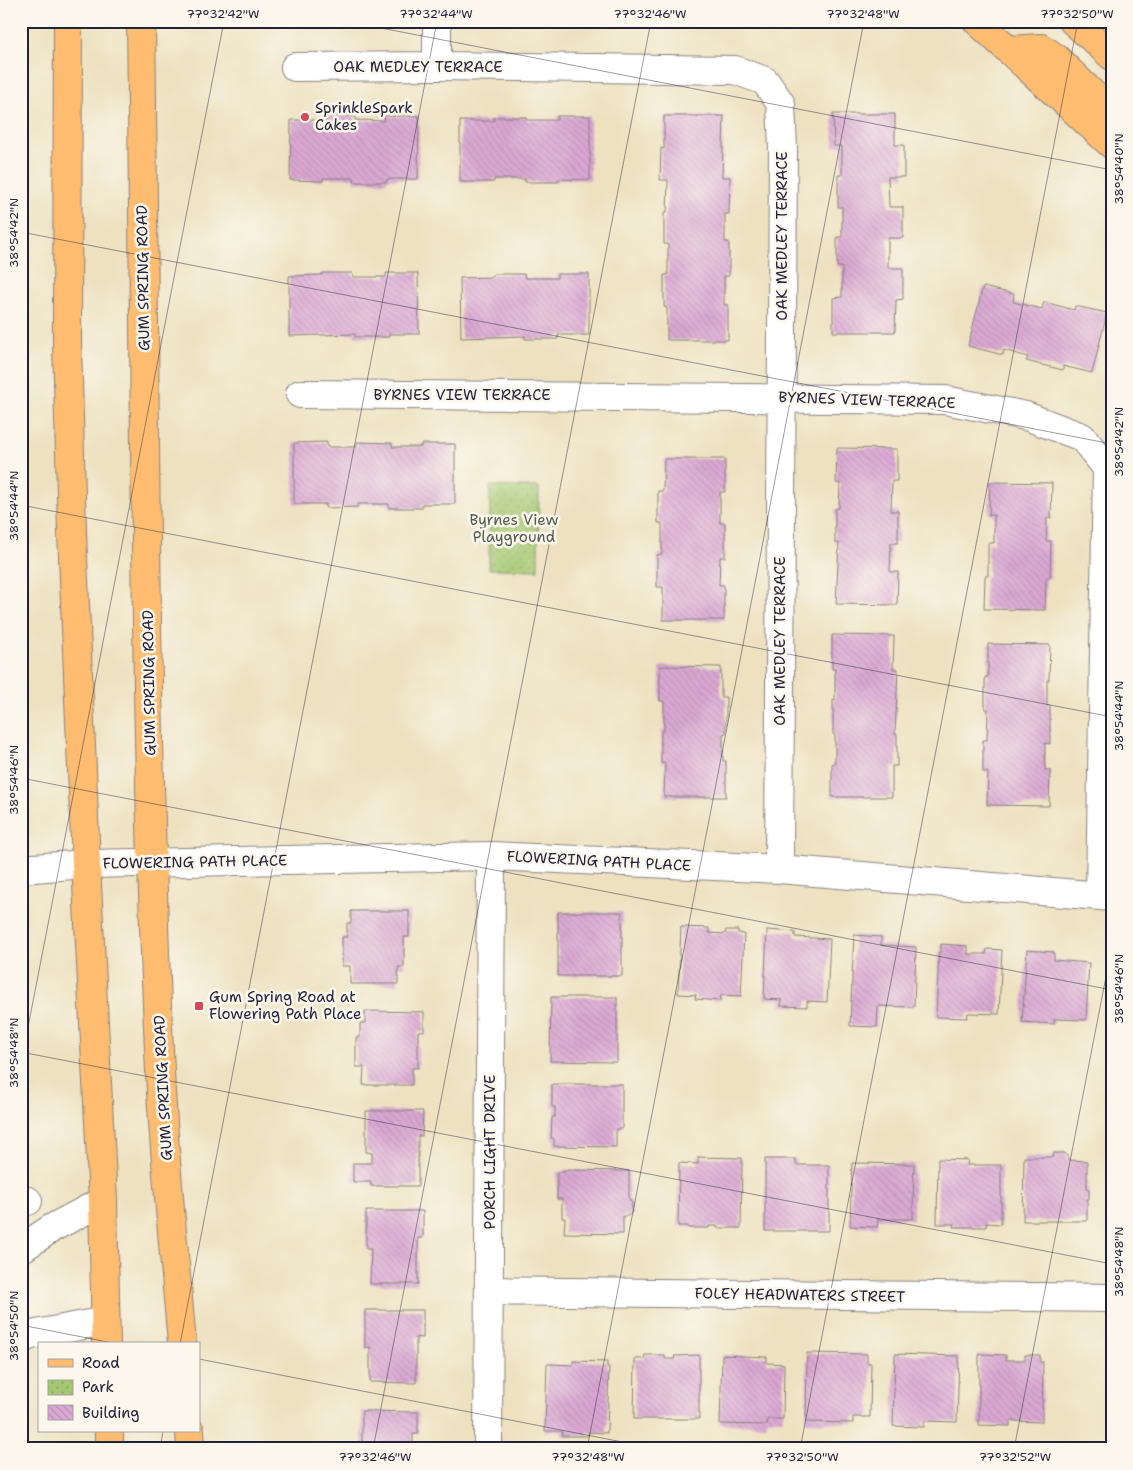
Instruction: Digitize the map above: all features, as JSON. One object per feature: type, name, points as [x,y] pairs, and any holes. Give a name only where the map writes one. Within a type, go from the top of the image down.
[{"type":"main road","points":[[68,21],[67,341],[72,533],[103,1201],[106,1332]]},
{"type":"main road","name":"GUM SPRING ROAD","points":[[141,21],[152,863],[161,1095],[182,1342]]},
{"type":"main road","points":[[977,21],[1112,145]]},
{"type":"main road","points":[[1073,21],[1112,56]]},
{"type":"main road","points":[[1009,50],[1041,48],[1055,57],[1112,113]]},
{"type":"main road","points":[[109,1449],[110,1432]]},
{"type":"main road","points":[[190,1432],[191,1449]]},
{"type":"street","points":[[437,21],[437,66]]},
{"type":"street","name":"OAK MEDLEY TERRACE","points":[[295,67],[437,66],[735,70],[765,81],[781,104],[779,869]]},
{"type":"street","name":"BYRNES VIEW TERRACE","points":[[300,394],[945,400],[1026,416],[1082,438],[1107,468],[1106,896]]},
{"type":"street","name":"FLOWERING PATH PLACE","points":[[21,869],[86,864],[491,856],[779,869],[1106,896]]},
{"type":"street","name":"PORCH LIGHT DRIVE","points":[[488,1449],[491,856]]},
{"type":"street","points":[[21,1249],[52,1228],[103,1201]]},
{"type":"street","name":"FOLEY HEADWATERS STREET","points":[[489,1291],[1112,1298]]},
{"type":"street","points":[[21,1339],[31,1335],[106,1332]]},
{"type":"green space","name":"Byrnes View Playground","points":[[490,486],[539,487],[538,570],[489,569]]},
{"type":"building","points":[[833,114],[895,114],[895,145],[904,145],[904,177],[888,177],[889,207],[903,207],[903,238],[888,238],[888,268],[903,268],[903,299],[896,300],[895,332],[833,332],[833,298],[842,297],[842,267],[837,267],[837,237],[842,237],[842,207],[838,207],[838,175],[842,175],[842,146],[834,146]]},
{"type":"building","points":[[322,116],[355,116],[355,120],[384,121],[385,116],[419,116],[418,179],[387,179],[387,182],[354,182],[354,178],[323,178],[323,181],[290,180],[291,120],[322,120]]},
{"type":"building","points":[[557,116],[590,116],[590,180],[559,179],[558,182],[525,182],[525,179],[494,179],[494,182],[460,182],[460,121],[494,121],[494,117],[526,117],[527,120],[557,120]]},
{"type":"building","points":[[664,116],[724,116],[722,177],[730,177],[729,214],[725,214],[725,242],[729,242],[729,276],[724,276],[724,305],[728,305],[728,340],[667,340],[664,275],[668,275],[668,244],[664,244],[664,212],[667,212],[668,180],[660,180],[661,148],[664,149]]},
{"type":"building","points":[[322,273],[352,273],[353,277],[386,277],[386,273],[418,273],[419,334],[389,334],[389,337],[355,337],[355,334],[289,336],[289,276],[322,275]]},
{"type":"building","points":[[493,274],[524,274],[525,278],[557,278],[557,274],[589,274],[589,335],[558,335],[558,339],[525,339],[525,336],[461,338],[460,278],[493,277]]},
{"type":"building","points":[[983,287],[1014,294],[1013,302],[1042,309],[1044,302],[1074,310],[1075,306],[1107,313],[1092,373],[1063,366],[1063,370],[1026,361],[1028,357],[1004,350],[1003,355],[968,346]]},
{"type":"building","points":[[327,442],[327,447],[357,447],[357,442],[392,443],[392,447],[421,447],[421,444],[455,444],[455,504],[422,504],[422,508],[389,508],[389,504],[358,504],[358,507],[326,508],[326,504],[294,504],[294,443]]},
{"type":"building","points":[[837,448],[897,449],[897,481],[892,481],[891,511],[898,511],[898,543],[891,543],[890,572],[898,572],[897,605],[836,604],[839,543],[835,543],[835,509],[839,508],[840,483],[836,483]]},
{"type":"building","points":[[664,459],[725,459],[725,492],[720,492],[720,523],[725,523],[725,557],[720,557],[719,585],[724,585],[724,620],[663,620],[663,587],[657,587],[657,555],[662,554],[662,523],[658,523],[658,491],[663,491]]},
{"type":"building","points":[[990,482],[1052,483],[1051,518],[1047,518],[1046,541],[1051,541],[1050,578],[1046,578],[1045,610],[984,609],[985,576],[988,576],[988,543],[994,543],[994,515],[989,515]]},
{"type":"building","points":[[832,635],[894,636],[893,669],[898,669],[895,734],[897,734],[897,766],[892,766],[892,797],[832,797],[832,764],[835,763],[833,700],[835,700],[835,669],[832,669]]},
{"type":"building","points":[[988,644],[1050,645],[1047,706],[1050,706],[1050,744],[1045,743],[1045,770],[1050,770],[1049,806],[987,805],[988,772],[983,772],[983,740],[987,740],[988,709],[985,709],[985,677],[988,677]]},
{"type":"building","points":[[660,666],[721,667],[721,697],[726,697],[726,733],[723,734],[723,761],[726,761],[726,797],[664,797],[665,763],[661,763],[661,731],[664,731],[664,701],[660,701]]},
{"type":"building","points":[[351,911],[409,911],[409,937],[404,937],[404,967],[398,967],[398,984],[350,984],[350,966],[342,966],[342,937],[347,937],[347,923],[351,923]]},
{"type":"building","points":[[558,912],[622,912],[622,976],[558,976]]},
{"type":"building","points":[[681,927],[709,928],[709,933],[725,934],[726,930],[738,930],[738,933],[744,934],[741,996],[721,995],[720,1001],[695,999],[696,995],[678,994]]},
{"type":"building","points":[[767,930],[795,932],[795,937],[830,939],[827,1002],[807,1001],[807,1007],[781,1006],[782,1000],[764,999]]},
{"type":"building","points":[[854,935],[881,937],[881,945],[916,947],[914,1007],[878,1006],[877,1027],[850,1026]]},
{"type":"building","points":[[941,944],[968,946],[968,954],[986,954],[987,949],[1002,950],[999,1014],[968,1013],[967,1018],[936,1017]]},
{"type":"building","points":[[1027,950],[1054,952],[1054,960],[1089,963],[1086,1020],[1054,1019],[1054,1024],[1022,1022]]},
{"type":"building","points":[[551,997],[617,997],[617,1062],[550,1061]]},
{"type":"building","points":[[365,1011],[424,1012],[424,1031],[418,1031],[418,1068],[412,1068],[412,1085],[363,1085],[364,1067],[356,1067],[356,1037],[360,1037],[360,1023],[365,1023]]},
{"type":"building","points":[[552,1084],[622,1084],[622,1129],[616,1129],[616,1147],[554,1146],[554,1139],[551,1138],[552,1117],[555,1117],[555,1107],[552,1107]]},
{"type":"building","points":[[366,1111],[423,1111],[422,1136],[418,1136],[418,1186],[371,1186],[371,1182],[353,1182],[353,1163],[372,1163],[372,1153],[366,1152]]},
{"type":"building","points":[[1054,1153],[1065,1153],[1068,1160],[1087,1161],[1089,1199],[1087,1199],[1087,1221],[1023,1221],[1024,1157],[1053,1157]]},
{"type":"building","points":[[698,1157],[742,1158],[741,1228],[709,1226],[709,1228],[688,1228],[688,1226],[678,1226],[679,1163],[698,1164]]},
{"type":"building","points":[[765,1159],[796,1159],[796,1165],[829,1165],[829,1231],[765,1231]]},
{"type":"building","points":[[938,1159],[968,1160],[967,1165],[1001,1165],[1001,1224],[986,1223],[986,1227],[953,1227],[954,1224],[937,1224]]},
{"type":"building","points":[[852,1163],[914,1164],[913,1219],[878,1219],[877,1227],[850,1226]]},
{"type":"building","points":[[565,1170],[629,1171],[629,1199],[632,1203],[632,1212],[628,1216],[623,1216],[623,1234],[564,1233],[565,1218],[562,1218],[562,1199],[557,1199],[557,1172],[565,1172]]},
{"type":"building","points":[[366,1211],[423,1211],[423,1238],[418,1238],[418,1284],[370,1284],[371,1249],[366,1249]]},
{"type":"building","points":[[365,1310],[423,1310],[423,1338],[416,1337],[416,1383],[370,1382],[370,1347],[365,1348]]},
{"type":"building","points":[[807,1353],[867,1354],[867,1363],[871,1363],[870,1417],[853,1417],[853,1423],[806,1422]]},
{"type":"building","points":[[895,1354],[959,1356],[957,1422],[924,1421],[924,1427],[893,1426]]},
{"type":"building","points":[[979,1354],[1006,1355],[1006,1360],[1025,1360],[1025,1355],[1040,1355],[1040,1362],[1043,1362],[1042,1422],[1010,1421],[1010,1426],[979,1425]]},
{"type":"building","points":[[645,1355],[665,1355],[665,1359],[675,1359],[674,1356],[699,1355],[699,1419],[634,1419],[635,1359],[644,1359]]},
{"type":"building","points":[[722,1355],[767,1357],[767,1363],[784,1364],[783,1419],[767,1419],[767,1425],[720,1424]]},
{"type":"building","points":[[573,1361],[607,1362],[607,1367],[609,1367],[607,1433],[588,1432],[588,1436],[562,1436],[562,1431],[545,1431],[547,1364],[573,1365]]},
{"type":"building","points":[[362,1411],[418,1412],[418,1434],[413,1434],[413,1449],[366,1449],[366,1446],[362,1446]]},
{"type":"place","name":"SprinkleSpark Cakes","points":[[305,117]]},
{"type":"place","name":"Gum Spring Road at Flowering Path Place","points":[[199,1006]]}]
